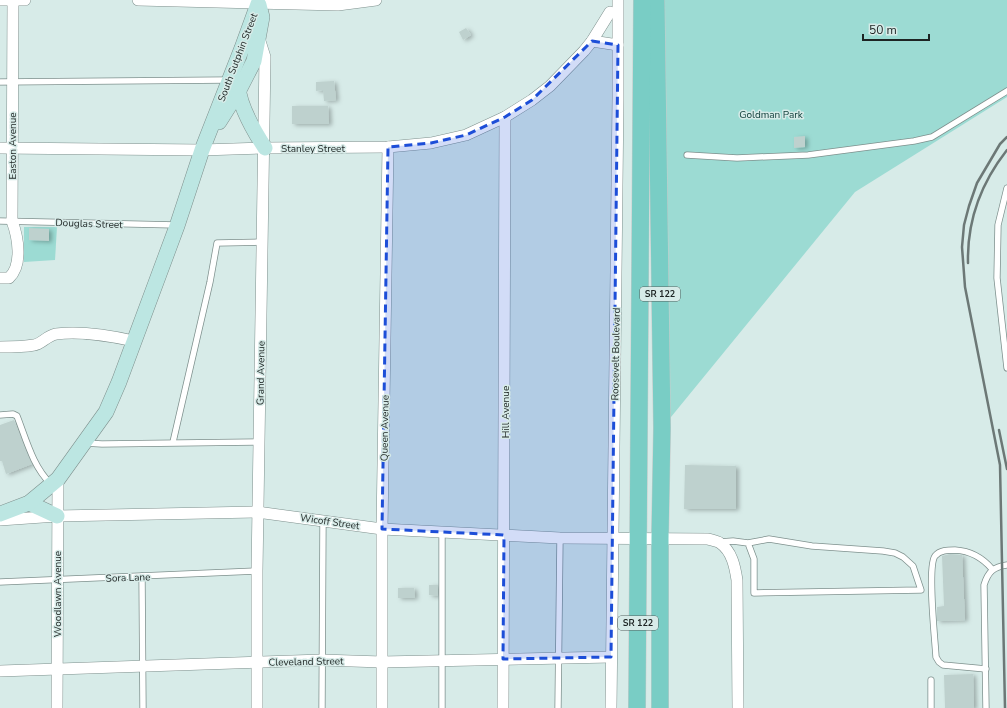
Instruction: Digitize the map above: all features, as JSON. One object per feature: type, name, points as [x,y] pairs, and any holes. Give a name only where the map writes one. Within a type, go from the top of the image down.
[{"type":"main road","name":"SR 122","points":[[637,708],[642,0]]},
{"type":"main road","name":"SR 122","points":[[656,0],[662,428],[660,538],[660,708]]},
{"type":"street","points":[[0,0],[25,0]]},
{"type":"street","name":"Easton Avenue","points":[[0,278],[9,278],[14,274],[17,264],[16,233],[12,221],[13,0]]},
{"type":"street","points":[[138,0],[338,5],[376,0]]},
{"type":"street","name":"Roosevelt Boulevard","points":[[611,708],[618,0]]},
{"type":"street","name":"South Sutphin Street","points":[[202,150],[238,92],[254,61],[262,17],[258,2]]},
{"type":"street","name":"South Sutphin Street","points":[[0,514],[29,503],[55,482],[85,443],[106,412],[119,382],[177,226],[202,150],[242,48],[258,2]]},
{"type":"street","name":"Stanley Street","points":[[0,148],[202,150],[388,147],[431,143],[466,135],[505,117],[532,100],[550,86],[592,41],[610,12]]},
{"type":"street","name":"Grand Avenue","points":[[257,708],[257,512],[263,242],[265,57],[259,38]]},
{"type":"street","points":[[592,41],[618,45]]},
{"type":"street","points":[[231,74],[238,76],[238,92],[252,126],[264,148]]},
{"type":"street","name":"Hill Avenue","points":[[503,708],[505,117]]},
{"type":"street","name":"Queen Avenue","points":[[382,708],[382,529],[388,147]]},
{"type":"street","points":[[0,347],[36,345],[48,337],[57,334],[115,337],[134,341]]},
{"type":"street","name":"Woodlawn Avenue","points":[[55,482],[58,579],[56,669],[57,708]]},
{"type":"street","points":[[29,503],[57,516]]},
{"type":"street","name":"Wicoff Street","points":[[0,520],[57,516],[257,512],[382,529],[560,538],[708,539],[719,542]]},
{"type":"street","points":[[719,542],[729,554],[735,567],[737,580],[738,708]]},
{"type":"street","name":"Cleveland Street","points":[[0,671],[322,660],[382,662],[611,657]]},
{"type":"lane","points":[[0,82],[231,74]]},
{"type":"lane","points":[[687,155],[736,158],[808,156],[914,141],[932,137],[1007,91]]},
{"type":"lane","points":[[1007,188],[998,225],[997,278],[1007,368]]},
{"type":"lane","name":"Douglas Street","points":[[0,221],[177,226]]},
{"type":"lane","points":[[173,442],[210,282],[217,243],[263,242]]},
{"type":"lane","points":[[0,415],[13,414],[17,416],[37,466],[43,477],[55,482]]},
{"type":"lane","points":[[85,443],[259,442]]},
{"type":"lane","points":[[322,708],[323,520]]},
{"type":"lane","points":[[442,532],[442,708]]},
{"type":"lane","points":[[558,708],[560,538]]},
{"type":"lane","points":[[719,542],[733,541],[748,543],[769,539],[812,546],[895,553],[904,557],[913,566],[921,590],[754,593],[754,560],[748,543]]},
{"type":"lane","points":[[986,668],[944,665],[939,662],[936,657],[932,571],[935,556],[940,552],[948,550],[961,550],[978,556],[992,569]]},
{"type":"lane","points":[[986,708],[984,584],[992,569],[1007,565]]},
{"type":"lane","name":"Sora Lane","points":[[0,582],[257,571]]},
{"type":"lane","points":[[142,576],[143,708]]},
{"type":"lane","points":[[931,680],[931,708]]},
{"type":"highlighted area","points":[[592,41],[618,45],[611,657],[503,659],[504,535],[382,529],[388,147],[431,143],[466,135],[505,117],[532,100]]},
{"type":"green space","name":"Goldman Park","points":[[656,0],[1007,0],[1007,97],[855,192],[662,428]]},
{"type":"green space","points":[[24,227],[57,227],[55,260],[24,262]]},
{"type":"building","points":[[466,28],[471,35],[463,40],[459,32]]},
{"type":"building","points":[[334,81],[336,100],[324,101],[323,90],[316,91],[316,82]]},
{"type":"building","points":[[292,106],[328,106],[329,124],[292,124]]},
{"type":"building","points":[[805,136],[805,147],[794,148],[794,137]]},
{"type":"building","points":[[29,228],[49,229],[49,241],[29,240]]},
{"type":"building","points":[[14,420],[32,464],[6,474],[2,461],[0,461],[0,425]]},
{"type":"building","points":[[685,465],[736,466],[736,509],[684,509]]},
{"type":"building","points":[[950,554],[962,555],[965,620],[937,621],[937,607],[944,606],[942,556]]},
{"type":"building","points":[[429,585],[438,585],[438,596],[429,595]]},
{"type":"building","points":[[398,588],[414,588],[415,598],[398,598]]},
{"type":"building","points":[[973,674],[974,708],[945,708],[944,675]]},
{"type":"railway","points":[[1005,708],[1000,465],[965,287],[962,247],[964,225],[977,183],[1000,144],[1007,137]]},
{"type":"railway","points":[[968,263],[970,232],[977,203],[990,176],[1007,150]]},
{"type":"railway","points":[[999,430],[1007,469]]}]
